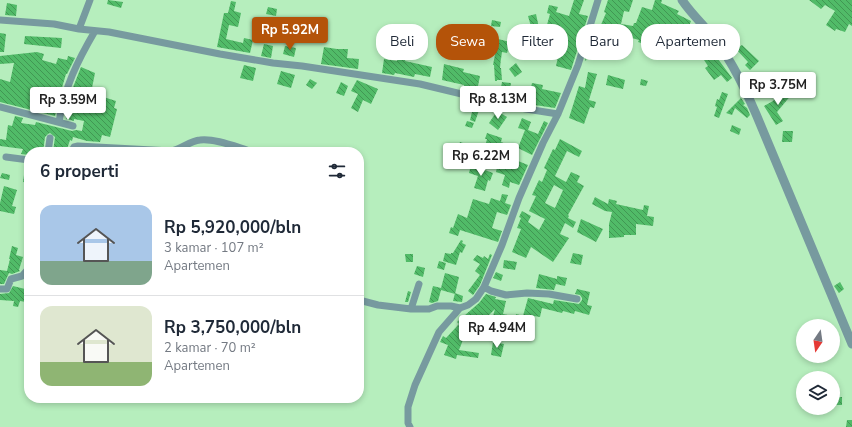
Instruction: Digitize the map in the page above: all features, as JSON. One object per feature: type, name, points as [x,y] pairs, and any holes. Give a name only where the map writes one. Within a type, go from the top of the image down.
[{"type":"street","points":[[79,29],[90,0]]},
{"type":"street","points":[[410,427],[408,423],[408,406],[415,385],[439,332],[460,308],[468,305],[476,299],[484,287],[502,245],[519,198],[543,143],[558,114],[580,59],[598,0]]},
{"type":"street","points":[[682,0],[717,42],[742,82],[852,344]]},
{"type":"street","points":[[0,20],[54,24],[79,29],[110,32],[273,63],[420,84],[520,108],[558,114]]},
{"type":"street","points":[[59,122],[63,101],[76,65],[95,30]]},
{"type":"street","points":[[0,107],[73,126]]},
{"type":"street","points":[[49,147],[50,138]]},
{"type":"street","points":[[184,147],[199,140],[208,139],[236,147]]},
{"type":"street","points":[[74,147],[97,147]]},
{"type":"street","points":[[6,157],[24,159]]},
{"type":"street","points":[[0,289],[7,289],[11,279],[22,276],[24,274]]},
{"type":"street","points":[[411,309],[419,284]]},
{"type":"street","points":[[484,287],[491,291],[506,295],[527,293],[549,294],[577,299]]},
{"type":"street","points":[[364,301],[378,305],[411,309],[429,309],[437,306],[451,306],[460,308]]},
{"type":"building","points":[[108,0],[123,2],[121,8],[107,4]]},
{"type":"building","points":[[574,0],[584,0],[579,14],[588,16],[585,24],[576,24],[576,54],[571,70],[556,66],[557,60],[568,60],[568,24],[547,24],[550,14],[547,13],[549,5],[558,7],[556,12],[569,16]]},
{"type":"building","points":[[608,0],[633,0],[629,12],[624,11],[621,24],[601,24],[606,13],[604,12]]},
{"type":"building","points":[[655,0],[662,0],[661,3],[679,11],[677,14],[691,21],[690,24],[641,24],[641,43],[638,42],[639,40],[633,38],[634,23],[636,23],[642,7],[652,10]]},
{"type":"building","points":[[809,0],[852,0],[852,26],[849,24],[845,32],[836,29],[835,31],[826,25],[835,11],[825,5],[821,9]]},
{"type":"building","points":[[231,1],[236,2],[234,11],[241,13],[238,27],[229,25],[226,39],[243,43],[244,38],[253,40],[250,53],[217,47],[224,13],[228,13]]},
{"type":"building","points":[[7,3],[17,5],[16,16],[5,15]]},
{"type":"building","points":[[268,7],[277,9],[276,16],[266,14]]},
{"type":"building","points":[[536,14],[538,24],[530,24],[528,16]]},
{"type":"building","points":[[492,20],[501,22],[500,27],[499,24],[491,24]]},
{"type":"building","points":[[0,33],[6,34],[4,52],[0,52]]},
{"type":"building","points":[[25,36],[62,38],[61,48],[24,44]]},
{"type":"building","points":[[499,39],[507,41],[507,53],[502,52],[500,68],[502,80],[495,81],[493,65],[494,60],[499,60]]},
{"type":"building","points":[[264,44],[273,46],[271,58],[261,56]]},
{"type":"building","points":[[742,45],[759,61],[750,70],[745,65],[748,62],[740,53],[740,46]]},
{"type":"building","points":[[285,46],[296,48],[294,57],[283,54]]},
{"type":"building","points":[[324,47],[348,49],[347,58],[359,59],[358,69],[321,64]]},
{"type":"building","points":[[37,52],[44,54],[42,60],[56,64],[58,58],[67,60],[68,56],[75,58],[66,74],[61,91],[60,90],[55,116],[0,102],[0,79],[10,82],[14,63],[0,64],[0,56]]},
{"type":"building","points":[[384,60],[405,60],[432,67],[430,77],[415,74],[414,77],[395,73],[394,75],[382,73]]},
{"type":"building","points":[[704,60],[719,60],[732,78],[727,82],[721,75],[714,80],[705,68],[708,66]]},
{"type":"building","points":[[516,63],[522,72],[515,77],[509,69]]},
{"type":"building","points":[[444,64],[464,69],[463,72],[480,76],[477,91],[464,88],[464,85],[442,80]]},
{"type":"building","points":[[244,65],[256,68],[253,81],[240,78]]},
{"type":"building","points":[[81,67],[95,73],[91,93],[116,101],[114,108],[117,109],[110,137],[102,135],[100,142],[87,141],[73,137],[72,141],[70,140],[68,147],[54,147],[55,137],[50,133],[45,137],[44,147],[24,147],[24,154],[21,154],[23,149],[0,146],[0,139],[6,140],[8,125],[12,126],[15,116],[23,118],[21,123],[35,125],[36,122],[72,131],[82,131],[84,121],[66,119],[73,97],[70,95]]},
{"type":"building","points":[[281,71],[295,75],[291,88],[277,84]]},
{"type":"building","points":[[588,72],[597,74],[589,100],[596,102],[594,108],[590,107],[584,124],[569,118],[579,86],[585,88]]},
{"type":"building","points":[[608,75],[625,80],[623,89],[606,85]]},
{"type":"building","points":[[310,79],[317,83],[312,89],[306,85]]},
{"type":"building","points":[[641,79],[648,81],[646,86],[640,85]]},
{"type":"building","points":[[357,80],[378,89],[371,104],[363,100],[358,112],[351,108],[358,94],[351,91]]},
{"type":"building","points":[[341,82],[348,86],[344,96],[336,93]]},
{"type":"building","points":[[502,82],[511,83],[510,88],[530,92],[532,83],[543,85],[542,89],[561,93],[555,108],[521,103],[499,98]]},
{"type":"building","points":[[784,88],[792,94],[777,112],[783,121],[776,125],[764,106],[773,101]]},
{"type":"building","points":[[722,92],[728,94],[719,118],[714,116],[717,107],[715,106],[717,99],[719,100]]},
{"type":"building","points":[[741,98],[745,104],[743,105],[747,108],[750,115],[747,118],[735,108],[732,115],[726,113]]},
{"type":"building","points":[[473,108],[479,110],[475,122],[470,120]]},
{"type":"building","points":[[497,111],[507,117],[498,130],[489,123]]},
{"type":"building","points":[[522,118],[531,122],[528,130],[538,134],[544,121],[548,123],[532,155],[518,148],[525,130],[518,128]]},
{"type":"building","points":[[467,121],[474,123],[472,128],[465,126]]},
{"type":"building","points":[[732,125],[741,129],[739,135],[730,131]]},
{"type":"building","points":[[783,131],[793,131],[792,142],[782,142]]},
{"type":"building","points":[[487,133],[502,138],[501,142],[506,144],[502,157],[484,150]]},
{"type":"building","points":[[560,139],[582,151],[579,157],[567,151],[555,176],[566,182],[571,172],[580,176],[577,182],[584,186],[568,215],[568,218],[576,222],[573,228],[565,223],[560,234],[569,238],[553,262],[531,247],[526,258],[512,252],[521,229],[517,228],[522,211],[531,216],[528,222],[539,230],[545,219],[529,211],[536,196],[532,195],[539,180],[542,182],[547,170],[544,168],[553,149],[555,150]],"holes":[[[554,185],[563,190],[555,208],[545,203]]]},
{"type":"building","points":[[460,142],[475,147],[473,154],[463,151],[459,163],[452,161]]},
{"type":"building","points":[[518,161],[528,165],[519,185],[510,182],[509,188],[502,185],[505,175],[496,172],[497,167],[505,169],[508,163],[516,166]]},
{"type":"building","points":[[471,165],[493,173],[490,181],[488,180],[485,191],[474,188],[478,176],[469,173]]},
{"type":"building","points":[[2,173],[10,175],[9,180],[0,178]]},
{"type":"building","points":[[4,186],[17,190],[12,206],[16,207],[14,214],[0,211],[0,203]]},
{"type":"building","points":[[502,194],[508,195],[505,203],[511,205],[507,215],[497,212],[492,228],[502,231],[498,242],[460,230],[458,236],[449,233],[451,227],[453,228],[458,214],[467,218],[473,199],[489,204],[491,198],[500,201]]},
{"type":"building","points":[[595,197],[608,204],[609,199],[617,201],[616,204],[643,210],[644,205],[649,206],[647,216],[654,217],[653,226],[636,224],[636,235],[624,235],[624,237],[609,238],[609,224],[612,212],[605,211],[592,204]]},
{"type":"building","points":[[581,219],[603,229],[596,242],[577,232]]},
{"type":"building","points":[[461,240],[463,241],[462,243],[466,245],[462,253],[460,252],[456,265],[443,261],[445,253],[453,253]]},
{"type":"building","points":[[12,246],[18,248],[16,255],[23,257],[20,271],[12,274],[9,273],[4,284],[0,284],[0,270],[7,271]]},
{"type":"building","points":[[573,253],[583,255],[581,265],[570,263]]},
{"type":"building","points":[[405,254],[413,254],[413,262],[406,262]]},
{"type":"building","points":[[490,254],[492,255],[480,285],[473,295],[468,291],[480,275],[475,271],[480,264],[473,260],[477,255],[483,258],[484,256],[488,259]]},
{"type":"building","points":[[504,260],[517,262],[515,270],[503,268]]},
{"type":"building","points":[[439,261],[446,263],[444,270],[437,268]]},
{"type":"building","points":[[417,266],[425,268],[423,277],[414,274]]},
{"type":"building","points":[[496,272],[503,275],[501,281],[493,278]]},
{"type":"building","points":[[445,273],[459,277],[455,294],[441,290],[438,301],[432,303],[429,302],[433,286],[441,288]]},
{"type":"building","points":[[539,274],[557,279],[557,276],[567,278],[565,286],[556,284],[554,290],[536,288]]},
{"type":"building","points":[[840,282],[844,289],[839,293],[834,286]]},
{"type":"building","points":[[13,286],[24,289],[24,302],[20,301],[18,307],[13,306],[14,301],[0,300],[0,294],[9,293]]},
{"type":"building","points":[[577,289],[590,292],[587,305],[592,306],[589,315],[575,311],[574,314],[563,311],[562,313],[542,308],[540,317],[534,316],[530,330],[524,329],[526,323],[515,320],[516,314],[523,316],[528,298],[553,304],[554,300],[579,304],[582,298],[580,295],[575,294]]},
{"type":"building","points":[[408,291],[411,292],[408,302],[405,302]]},
{"type":"building","points":[[455,293],[463,296],[462,302],[453,301]]},
{"type":"building","points":[[486,294],[496,297],[495,299],[506,301],[503,314],[512,316],[511,322],[501,319],[500,325],[491,323],[495,309],[478,326],[475,323],[465,333],[467,335],[459,350],[479,353],[478,358],[457,355],[456,359],[444,355],[448,345],[440,342],[443,336],[446,338],[459,324],[457,322],[479,303]]},
{"type":"building","points":[[493,342],[504,344],[501,357],[491,355]]},
{"type":"building","points":[[840,397],[842,397],[842,405],[840,405]]},
{"type":"building","points":[[847,420],[852,420],[852,427],[846,427]]}]
